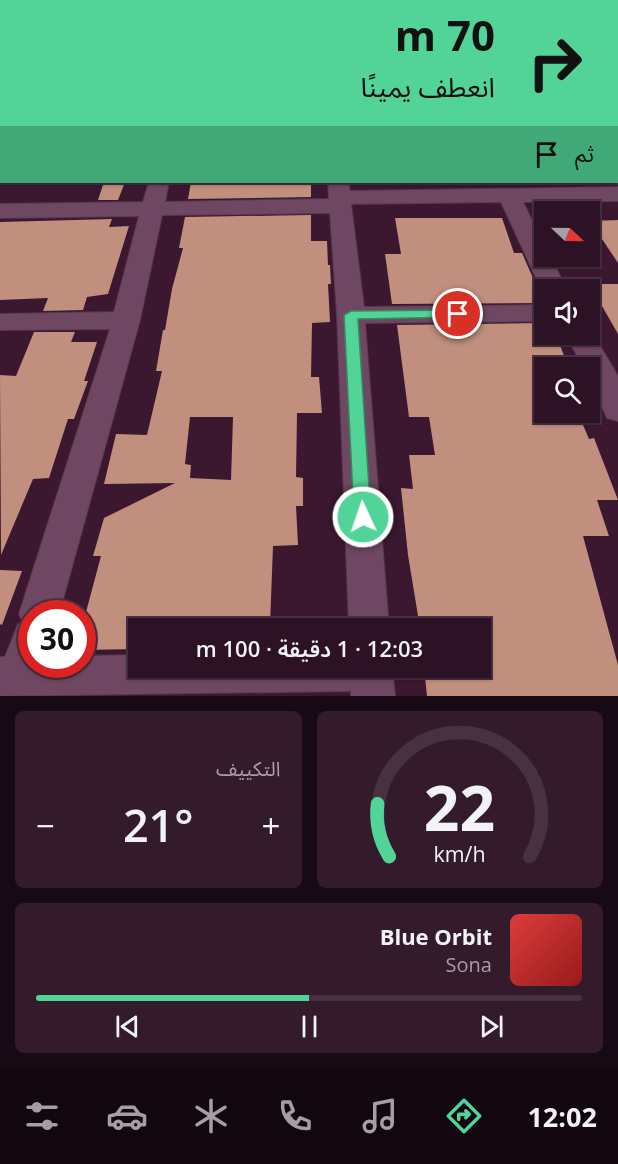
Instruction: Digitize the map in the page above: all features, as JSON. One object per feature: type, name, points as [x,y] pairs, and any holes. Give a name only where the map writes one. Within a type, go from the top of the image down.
[{"type":"street","points":[[0,211],[155,196],[618,194]]},
{"type":"street","points":[[338,195],[351,315],[368,618]]},
{"type":"street","points":[[43,600],[126,320],[155,196]]},
{"type":"street","points":[[509,196],[549,279]]},
{"type":"street","points":[[351,315],[534,313]]},
{"type":"street","points":[[0,322],[126,320]]},
{"type":"street","points":[[589,345],[609,367],[618,410]]},
{"type":"street","points":[[18,662],[10,677],[128,677]]},
{"type":"building","points":[[104,183],[125,183],[118,200],[98,200]]},
{"type":"building","points":[[191,183],[311,183],[311,197],[188,199]]},
{"type":"building","points":[[311,215],[311,241],[327,241],[331,284],[328,284],[330,322],[312,323],[311,377],[319,377],[322,413],[297,413],[296,477],[303,478],[303,506],[296,506],[298,545],[273,546],[270,618],[128,618],[128,649],[96,650],[96,600],[89,600],[101,556],[93,556],[104,518],[175,483],[104,484],[116,434],[147,435],[162,371],[156,371],[163,330],[165,330],[172,289],[183,248],[179,248],[185,217]],"holes":[[[190,417],[233,417],[231,480],[190,478],[191,465],[185,464]]]},
{"type":"building","points":[[395,218],[502,218],[514,253],[522,253],[534,280],[534,303],[392,304],[385,254],[401,254]]},
{"type":"building","points":[[112,219],[109,227],[129,226],[108,294],[87,297],[83,310],[43,311],[48,298],[0,300],[0,222]]},
{"type":"building","points":[[618,220],[618,263],[600,236],[600,221]]},
{"type":"building","points":[[600,284],[618,284],[618,334],[600,306]]},
{"type":"building","points":[[534,323],[534,345],[560,345],[564,357],[534,357],[534,423],[583,425],[589,439],[594,438],[618,500],[597,500],[609,536],[583,536],[618,665],[618,696],[427,696],[425,678],[491,678],[491,618],[418,618],[408,555],[401,488],[413,489],[409,455],[435,455],[429,417],[409,417],[397,325]]},
{"type":"building","points":[[34,332],[75,332],[71,342],[97,342],[84,381],[88,381],[74,419],[68,419],[49,478],[33,479],[1,555],[0,375],[16,376]]},
{"type":"building","points":[[0,570],[22,571],[2,625],[0,624]]},
{"type":"route","points":[[363,517],[351,315],[458,314]]}]
